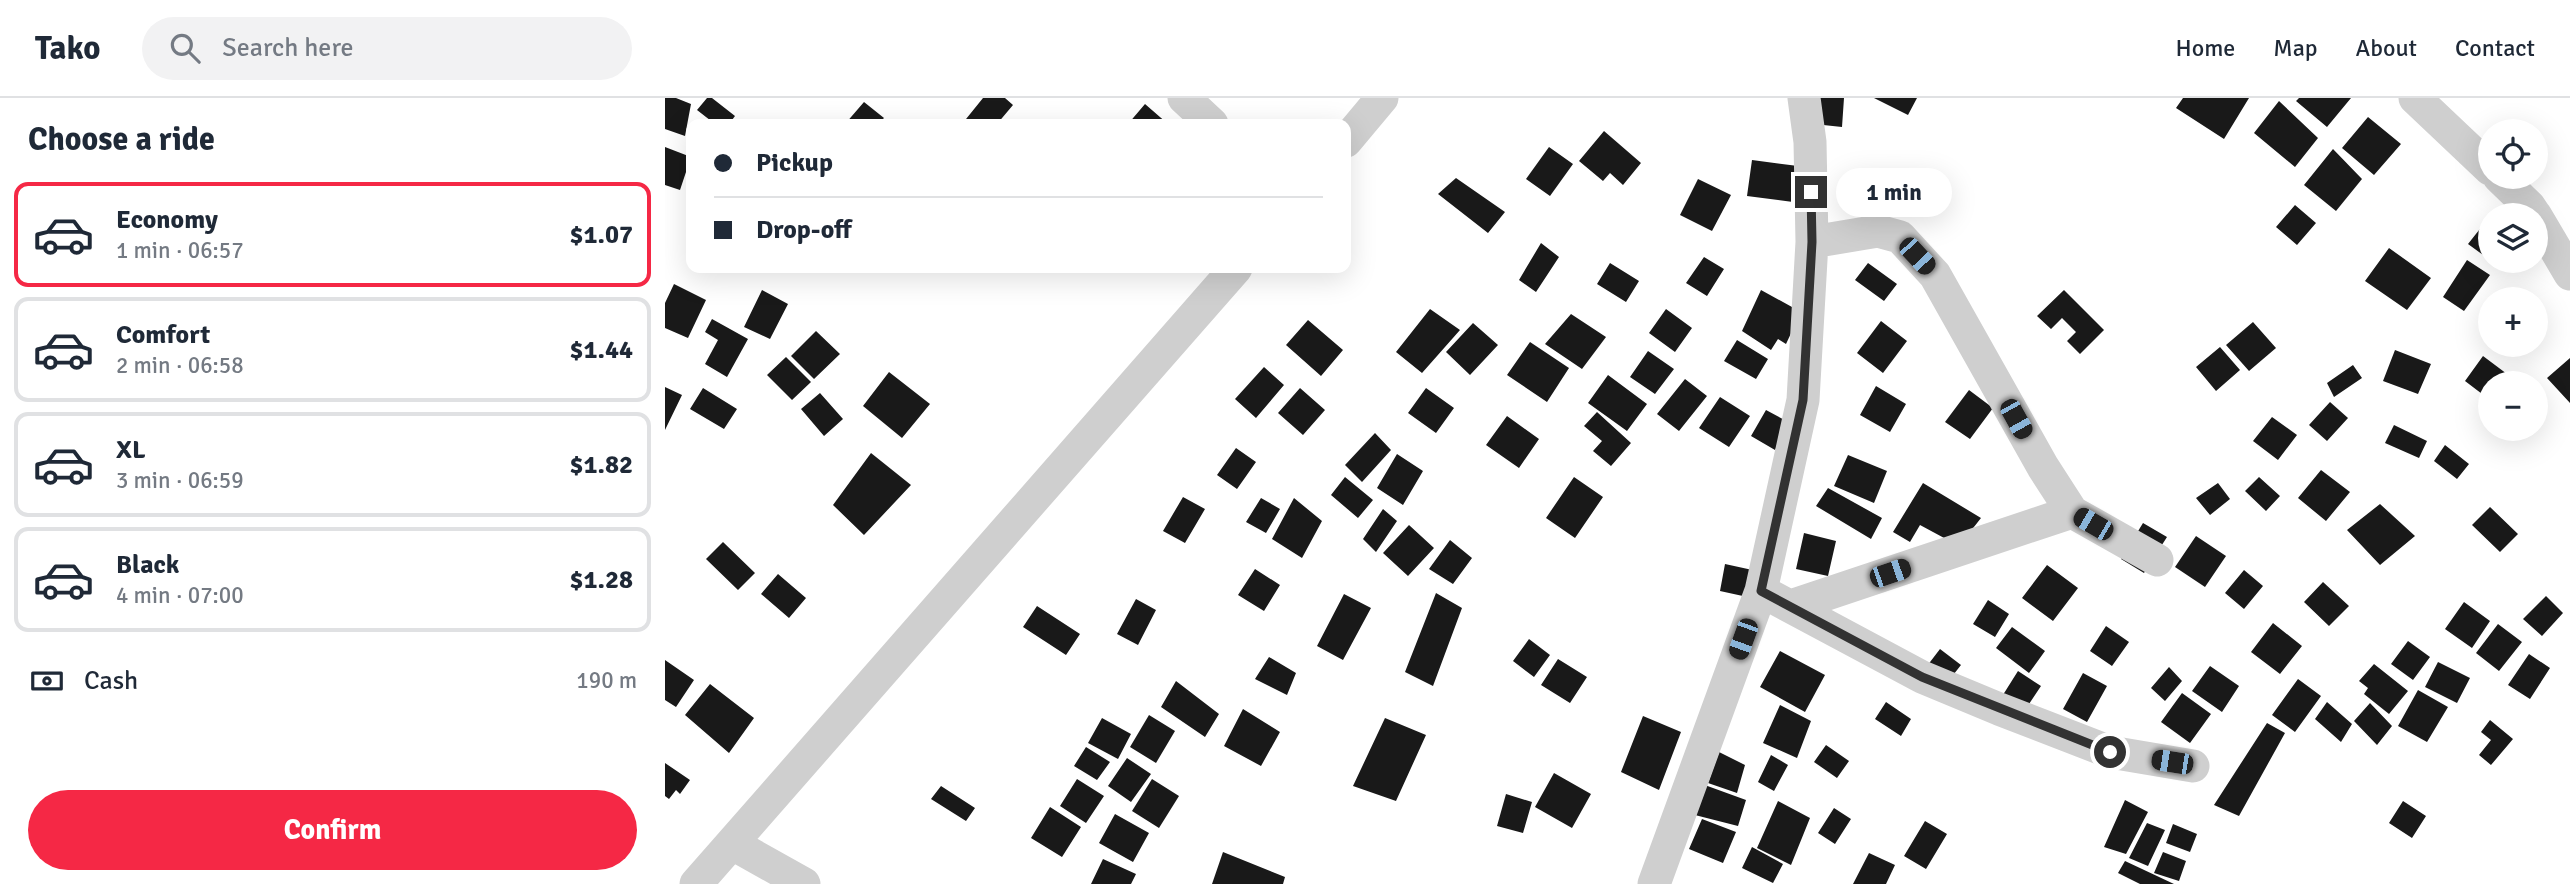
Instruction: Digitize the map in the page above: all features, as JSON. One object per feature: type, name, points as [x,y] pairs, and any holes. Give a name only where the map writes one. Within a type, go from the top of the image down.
[{"type":"street","points":[[1184,98],[1207,119]]},
{"type":"street","points":[[1351,135],[1382,98]]},
{"type":"street","points":[[1654,884],[1761,591],[1803,400],[1812,242],[1809,142],[1804,98]]},
{"type":"street","points":[[2415,98],[2478,158]]},
{"type":"street","points":[[2511,189],[2526,203]]},
{"type":"street","points":[[1812,242],[1878,231],[1900,237],[1935,275],[2043,467],[2072,512],[2157,560]]},
{"type":"street","points":[[2548,238],[2570,274]]},
{"type":"street","points":[[696,884],[1232,273]]},
{"type":"street","points":[[1791,606],[2072,512]]},
{"type":"street","points":[[1761,591],[1922,677],[1999,709],[2110,752],[2193,766]]},
{"type":"street","points":[[733,844],[804,884]]},
{"type":"building","points":[[665,98],[676,98],[691,104],[686,119],[685,136],[665,129]]},
{"type":"building","points":[[707,98],[712,98],[735,116],[733,119],[709,119],[697,110]]},
{"type":"building","points":[[983,98],[1005,98],[1013,105],[1001,119],[966,119]]},
{"type":"building","points":[[1817,98],[1844,98],[1842,127],[1814,124]]},
{"type":"building","points":[[1874,98],[1917,98],[1908,115]]},
{"type":"building","points":[[2183,98],[2249,98],[2224,139],[2176,108]]},
{"type":"building","points":[[2299,98],[2351,98],[2327,127],[2296,101]]},
{"type":"building","points":[[2279,101],[2318,138],[2295,167],[2254,133]]},
{"type":"building","points":[[864,102],[884,118],[883,119],[849,119]]},
{"type":"building","points":[[1145,104],[1162,119],[1132,119]]},
{"type":"building","points":[[2368,117],[2401,144],[2374,175],[2342,148]]},
{"type":"building","points":[[1604,131],[1641,163],[1623,185],[1610,173],[1603,181],[1579,161]]},
{"type":"building","points":[[665,147],[686,155],[686,172],[680,190],[665,185]]},
{"type":"building","points":[[1549,147],[1573,164],[1550,196],[1526,179]]},
{"type":"building","points":[[2333,149],[2362,179],[2336,211],[2304,185]]},
{"type":"building","points":[[1752,160],[1798,166],[1793,202],[1747,196]]},
{"type":"building","points":[[1456,178],[1505,212],[1488,233],[1438,194]]},
{"type":"building","points":[[1698,179],[1731,195],[1712,231],[1680,215]]},
{"type":"building","points":[[2295,205],[2316,223],[2297,245],[2276,227]]},
{"type":"building","points":[[2478,231],[2478,251],[2468,244]]},
{"type":"building","points":[[1541,243],[1559,257],[1536,292],[1519,280]]},
{"type":"building","points":[[2389,248],[2431,278],[2407,310],[2365,281]]},
{"type":"building","points":[[1704,257],[1724,269],[1707,296],[1686,283]]},
{"type":"building","points":[[2467,260],[2478,267],[2478,273],[2490,275],[2481,287],[2478,287],[2478,292],[2464,311],[2443,297]]},
{"type":"building","points":[[1610,263],[1639,281],[1626,302],[1597,284]]},
{"type":"building","points":[[1868,263],[1897,284],[1884,301],[1855,280]]},
{"type":"building","points":[[674,284],[706,300],[688,338],[665,328],[665,303]]},
{"type":"building","points":[[762,290],[788,304],[770,339],[744,327]]},
{"type":"building","points":[[1761,290],[1801,312],[1786,344],[1778,339],[1771,350],[1742,331]]},
{"type":"building","points":[[2064,290],[2104,330],[2080,354],[2067,341],[2076,332],[2062,318],[2051,329],[2037,316]]},
{"type":"building","points":[[1430,309],[1460,330],[1422,373],[1396,352]]},
{"type":"building","points":[[1666,309],[1692,328],[1675,352],[1649,333]]},
{"type":"building","points":[[1571,314],[1606,337],[1582,369],[1545,344]]},
{"type":"building","points":[[712,319],[748,339],[727,377],[705,364],[718,340],[705,332]]},
{"type":"building","points":[[1308,320],[1343,350],[1321,376],[1286,345]]},
{"type":"building","points":[[1881,321],[1907,341],[1883,373],[1857,353]]},
{"type":"building","points":[[2253,322],[2276,348],[2249,371],[2226,345]]},
{"type":"building","points":[[1473,323],[1498,345],[1470,375],[1446,352]]},
{"type":"building","points":[[816,331],[840,354],[814,379],[791,356]]},
{"type":"building","points":[[1737,340],[1768,359],[1756,379],[1724,361]]},
{"type":"building","points":[[1530,342],[1569,368],[1547,402],[1507,375]]},
{"type":"building","points":[[2220,347],[2240,370],[2216,391],[2196,367]]},
{"type":"building","points":[[2395,350],[2431,364],[2418,394],[2383,381]]},
{"type":"building","points":[[1648,351],[1674,369],[1655,394],[1630,377]]},
{"type":"building","points":[[786,357],[811,382],[792,400],[767,375]]},
{"type":"building","points":[[2482,357],[2503,371],[2478,371],[2478,391],[2465,381]]},
{"type":"building","points":[[2570,358],[2570,403],[2548,379]]},
{"type":"building","points":[[2353,365],[2362,378],[2334,397],[2327,383]]},
{"type":"building","points":[[1264,367],[1284,385],[1256,418],[1235,399]]},
{"type":"building","points":[[889,372],[930,404],[902,438],[863,406]]},
{"type":"building","points":[[1608,375],[1647,404],[1627,431],[1588,403]]},
{"type":"building","points":[[1685,379],[1707,396],[1679,431],[1657,414]]},
{"type":"building","points":[[1876,386],[1906,404],[1890,432],[1860,415]]},
{"type":"building","points":[[665,387],[682,395],[665,430]]},
{"type":"building","points":[[703,388],[737,409],[724,429],[690,409]]},
{"type":"building","points":[[1300,388],[1325,410],[1303,435],[1278,413]]},
{"type":"building","points":[[1426,388],[1454,408],[1436,433],[1408,413]]},
{"type":"building","points":[[1969,390],[1993,408],[1970,439],[1945,422]]},
{"type":"building","points":[[820,393],[843,419],[824,436],[801,409]]},
{"type":"building","points":[[1720,397],[1750,416],[1729,447],[1699,428]]},
{"type":"building","points":[[2330,402],[2348,418],[2327,441],[2309,425]]},
{"type":"building","points":[[1766,410],[1790,423],[1775,450],[1751,436]]},
{"type":"building","points":[[1597,412],[1631,443],[1611,466],[1593,451],[1602,441],[1584,426]]},
{"type":"building","points":[[1507,416],[1539,439],[1519,468],[1486,445]]},
{"type":"building","points":[[2272,417],[2297,435],[2278,460],[2253,441]]},
{"type":"building","points":[[2394,425],[2427,441],[2419,458],[2385,443]]},
{"type":"building","points":[[1375,433],[1391,450],[1362,482],[1345,465]]},
{"type":"building","points":[[2445,445],[2469,464],[2457,479],[2434,461]]},
{"type":"building","points":[[1236,448],[1256,462],[1237,489],[1217,475]]},
{"type":"building","points":[[871,453],[911,485],[864,535],[833,505]]},
{"type":"building","points":[[1397,454],[1423,471],[1403,505],[1377,488]]},
{"type":"building","points":[[1848,455],[1887,471],[1874,503],[1834,486]]},
{"type":"building","points":[[2321,470],[2350,492],[2326,521],[2298,498]]},
{"type":"building","points":[[1345,477],[1373,500],[1358,518],[1331,495]]},
{"type":"building","points":[[1574,477],[1603,497],[1575,538],[1546,518]]},
{"type":"building","points":[[2259,477],[2280,496],[2266,511],[2245,491]]},
{"type":"building","points":[[1923,483],[1981,518],[1959,546],[1920,525],[1910,542],[1893,532]]},
{"type":"building","points":[[2218,483],[2230,499],[2210,515],[2196,498]]},
{"type":"building","points":[[1828,488],[1882,518],[1871,539],[1816,506]]},
{"type":"building","points":[[1183,497],[1205,509],[1185,543],[1163,531]]},
{"type":"building","points":[[1261,498],[1280,509],[1266,533],[1246,522]]},
{"type":"building","points":[[1294,498],[1322,521],[1302,558],[1272,539]]},
{"type":"building","points":[[2380,504],[2415,536],[2380,565],[2347,530]]},
{"type":"building","points":[[2490,507],[2518,534],[2500,552],[2472,525]]},
{"type":"building","points":[[1383,509],[1397,521],[1376,552],[1363,539]]},
{"type":"building","points":[[2143,523],[2167,537],[2144,573],[2121,559]]},
{"type":"building","points":[[1409,525],[1434,548],[1408,576],[1383,553]]},
{"type":"building","points":[[1804,533],[1836,541],[1828,576],[1796,569]]},
{"type":"building","points":[[2196,536],[2226,556],[2205,587],[2175,567]]},
{"type":"building","points":[[1450,540],[1472,558],[1453,584],[1429,569]]},
{"type":"building","points":[[723,542],[755,573],[738,590],[706,559]]},
{"type":"building","points":[[1725,564],[1757,571],[1752,598],[1720,591]]},
{"type":"building","points":[[2047,565],[2078,588],[2053,621],[2022,598]]},
{"type":"building","points":[[1255,569],[1280,585],[1264,611],[1238,595]]},
{"type":"building","points":[[2244,570],[2263,586],[2244,609],[2225,593]]},
{"type":"building","points":[[778,574],[806,598],[789,618],[761,594]]},
{"type":"building","points":[[2323,582],[2349,606],[2329,626],[2304,602]]},
{"type":"building","points":[[1436,593],[1462,608],[1433,686],[1405,672]]},
{"type":"building","points":[[1344,594],[1371,608],[1343,660],[1317,646]]},
{"type":"building","points":[[2546,596],[2563,613],[2542,636],[2523,619]]},
{"type":"building","points":[[1136,599],[1156,610],[1138,645],[1117,634]]},
{"type":"building","points":[[1988,600],[2009,614],[1995,637],[1973,624]]},
{"type":"building","points":[[2464,602],[2490,621],[2472,648],[2445,629]]},
{"type":"building","points":[[1037,606],[1080,634],[1066,655],[1023,627]]},
{"type":"building","points":[[2273,623],[2302,646],[2280,674],[2251,652]]},
{"type":"building","points":[[2498,624],[2522,642],[2499,671],[2476,653]]},
{"type":"building","points":[[2106,626],[2129,642],[2112,666],[2090,651]]},
{"type":"building","points":[[2012,627],[2045,651],[2029,673],[1996,648]]},
{"type":"building","points":[[1529,639],[1550,655],[1534,677],[1513,661]]},
{"type":"building","points":[[2408,641],[2430,657],[2413,680],[2391,664]]},
{"type":"building","points":[[1940,649],[1961,665],[1935,698],[1914,683]]},
{"type":"building","points":[[1780,651],[1825,675],[1805,712],[1760,687]]},
{"type":"building","points":[[2529,654],[2550,668],[2530,699],[2508,685]]},
{"type":"building","points":[[1269,657],[1296,673],[1287,695],[1255,679]]},
{"type":"building","points":[[1558,659],[1587,677],[1570,703],[1541,685]]},
{"type":"building","points":[[665,660],[694,680],[676,707],[665,700]]},
{"type":"building","points":[[2438,662],[2470,678],[2457,703],[2425,687]]},
{"type":"building","points":[[2374,664],[2408,691],[2389,714],[2364,694],[2368,688],[2359,681]]},
{"type":"building","points":[[2210,666],[2239,686],[2222,712],[2192,691]]},
{"type":"building","points":[[2169,667],[2182,681],[2165,701],[2151,688]]},
{"type":"building","points":[[2018,671],[2041,686],[2023,713],[2001,698]]},
{"type":"building","points":[[2083,673],[2107,686],[2087,722],[2063,709]]},
{"type":"building","points":[[2298,679],[2321,696],[2295,732],[2272,715]]},
{"type":"building","points":[[1176,681],[1219,714],[1205,737],[1161,707]]},
{"type":"building","points":[[710,684],[754,718],[729,753],[685,715]]},
{"type":"building","points":[[2418,690],[2448,707],[2427,742],[2398,726]]},
{"type":"building","points":[[2182,693],[2211,714],[2190,743],[2161,722]]},
{"type":"building","points":[[1886,702],[1911,719],[1901,736],[1875,719]]},
{"type":"building","points":[[2327,702],[2352,724],[2341,742],[2315,719]]},
{"type":"building","points":[[2370,703],[2392,726],[2377,745],[2354,721]]},
{"type":"building","points":[[1780,705],[1811,721],[1797,758],[1763,743]]},
{"type":"building","points":[[1243,709],[1280,732],[1261,766],[1224,746]]},
{"type":"building","points":[[1149,715],[1175,731],[1156,763],[1130,747]]},
{"type":"building","points":[[1643,716],[1681,732],[1659,790],[1621,772]]},
{"type":"building","points":[[1102,718],[1131,734],[1118,759],[1088,743]]},
{"type":"building","points":[[1385,718],[1426,735],[1396,801],[1353,786]]},
{"type":"building","points":[[2490,720],[2513,739],[2491,765],[2479,755],[2491,740],[2481,732]]},
{"type":"building","points":[[2267,723],[2285,733],[2239,816],[2214,805]]},
{"type":"building","points":[[1826,745],[1849,761],[1837,778],[1814,762]]},
{"type":"building","points":[[1086,747],[1110,762],[1097,780],[1074,766]]},
{"type":"building","points":[[1719,752],[1745,765],[1737,793],[1708,783]]},
{"type":"building","points":[[1771,755],[1788,765],[1774,791],[1758,782]]},
{"type":"building","points":[[1127,758],[1151,774],[1131,802],[1108,786]]},
{"type":"building","points":[[665,763],[690,780],[680,794],[676,790],[669,799],[665,796]]},
{"type":"building","points":[[1554,773],[1591,794],[1572,828],[1535,807]]},
{"type":"building","points":[[1077,779],[1104,796],[1086,823],[1060,806]]},
{"type":"building","points":[[1152,779],[1179,796],[1159,828],[1132,811]]},
{"type":"building","points":[[1702,784],[1746,800],[1738,826],[1691,814]]},
{"type":"building","points":[[941,786],[975,808],[966,821],[931,799]]},
{"type":"building","points":[[1506,794],[1532,802],[1523,833],[1497,826]]},
{"type":"building","points":[[2125,800],[2148,812],[2126,854],[2104,847]]},
{"type":"building","points":[[1778,801],[1810,818],[1791,865],[1757,848]]},
{"type":"building","points":[[2403,801],[2426,816],[2412,838],[2389,823]]},
{"type":"building","points":[[1050,807],[1081,827],[1062,857],[1031,838]]},
{"type":"building","points":[[1834,808],[1851,819],[1835,844],[1818,833]]},
{"type":"building","points":[[1115,814],[1149,833],[1133,862],[1099,843]]},
{"type":"building","points":[[1702,819],[1736,832],[1723,863],[1689,849]]},
{"type":"building","points":[[1925,821],[1947,834],[1926,869],[1904,856]]},
{"type":"building","points":[[2147,823],[2165,830],[2148,866],[2129,858]]},
{"type":"building","points":[[2173,824],[2197,834],[2190,852],[2166,843]]},
{"type":"building","points":[[1752,847],[1783,864],[1773,883],[1742,868]]},
{"type":"building","points":[[1223,852],[1285,877],[1283,884],[1212,884]]},
{"type":"building","points":[[2163,852],[2186,861],[2179,881],[2154,873]]},
{"type":"building","points":[[1869,853],[1895,865],[1886,884],[1853,884]]},
{"type":"building","points":[[1103,859],[1136,874],[1131,884],[1091,884]]},
{"type":"building","points":[[2125,861],[2174,884],[2140,884],[2118,873]]},
{"type":"route","points":[[1811,192],[1812,242],[1803,400],[1761,591],[1922,677],[2110,752]]}]
